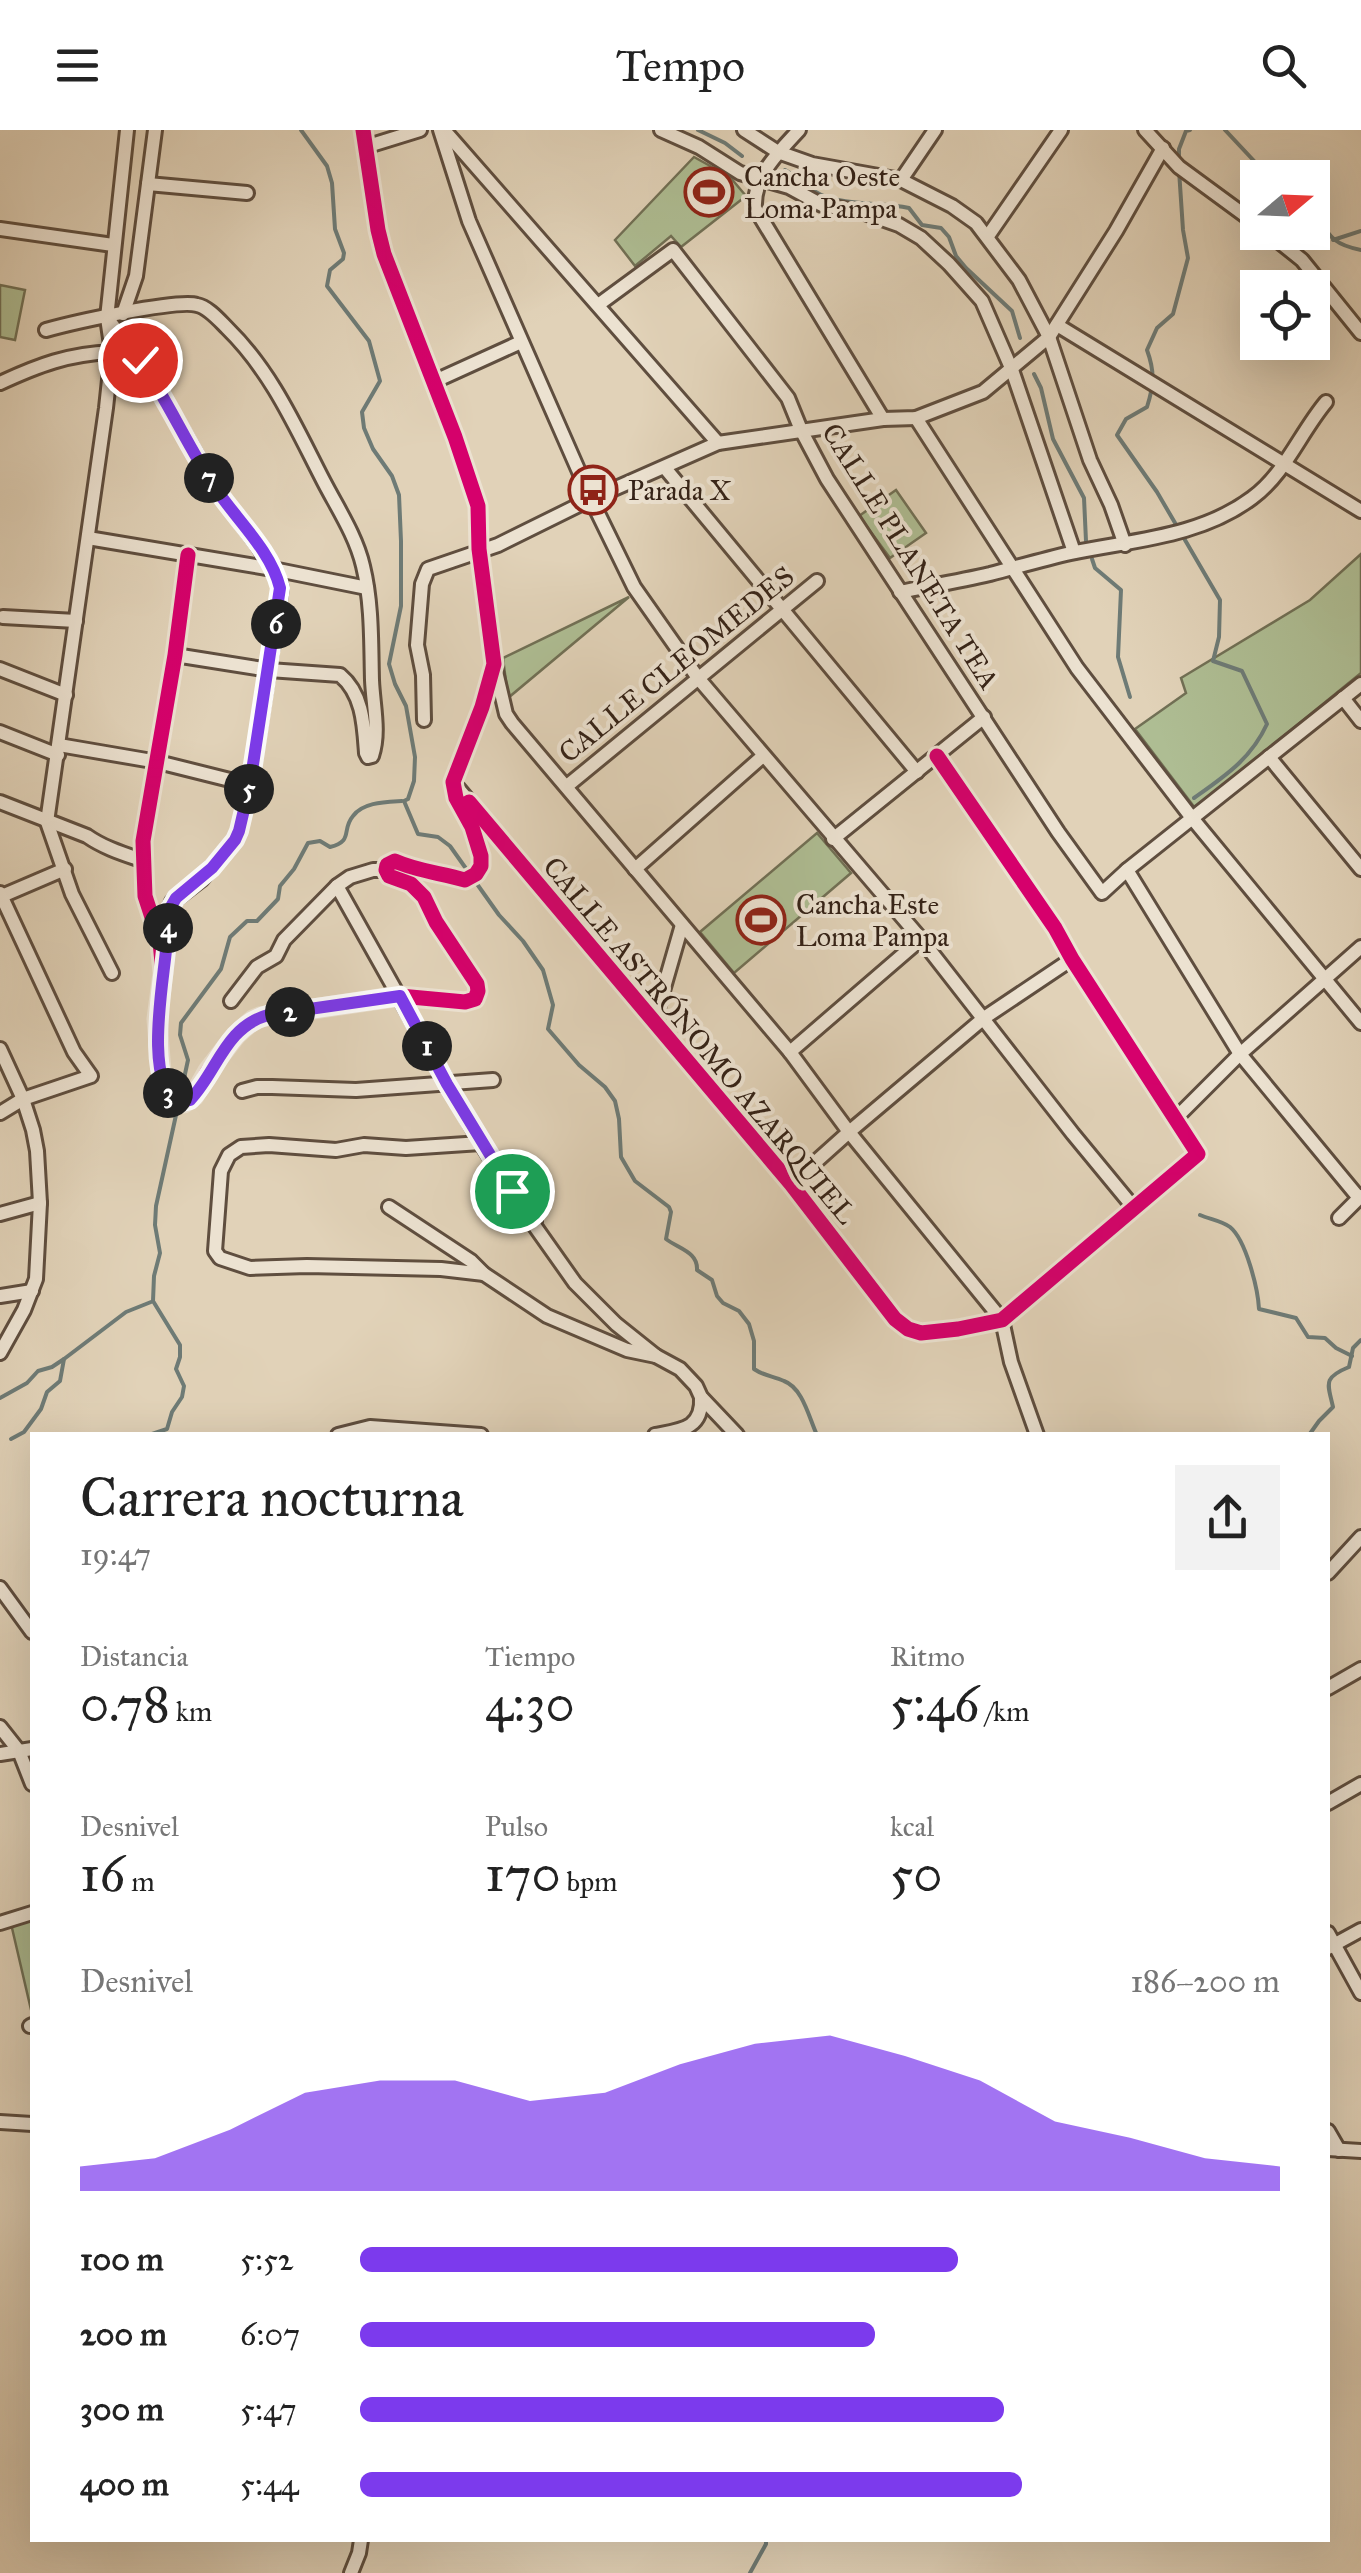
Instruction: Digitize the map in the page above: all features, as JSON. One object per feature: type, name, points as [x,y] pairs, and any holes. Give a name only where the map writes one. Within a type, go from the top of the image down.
[{"type":"street","points":[[112,973],[72,894],[48,822],[112,352],[107,318],[127,130]]},
{"type":"street","points":[[124,314],[136,276],[155,130]]},
{"type":"street","points":[[363,130],[384,254],[478,506],[494,664],[506,714],[790,1052],[849,1132],[1002,1320],[1010,1362],[1036,1432]]},
{"type":"street","points":[[365,147],[420,130]]},
{"type":"street","points":[[442,130],[718,443]]},
{"type":"street","points":[[442,130],[469,221],[591,499],[634,587],[698,678],[921,939],[1134,1208]]},
{"type":"street","points":[[661,130],[699,147],[740,174],[789,188],[822,205],[898,224],[921,238],[982,301],[1012,370],[1074,552]]},
{"type":"street","points":[[744,130],[778,152],[812,164],[900,180],[952,206],[988,236],[1053,331],[1090,460],[1125,545]]},
{"type":"street","points":[[799,130],[771,159],[754,197],[755,208],[883,419]]},
{"type":"street","points":[[900,180],[934,130]]},
{"type":"street","points":[[988,236],[1061,130]]},
{"type":"street","points":[[1145,130],[1179,167],[1240,213]]},
{"type":"street","points":[[424,720],[424,675],[417,645],[422,584],[428,568],[498,544],[718,443],[883,419],[916,418],[984,392],[1053,331],[1162,148]]},
{"type":"street","points":[[148,184],[247,194]]},
{"type":"street","points":[[0,229],[114,245]]},
{"type":"street","name":"CALLE PLANETA TEA","points":[[598,304],[673,250],[788,398],[827,479],[1102,893],[1127,870]]},
{"type":"street","points":[[1290,250],[1361,333]]},
{"type":"street","points":[[46,330],[180,304],[198,304],[245,345],[291,414],[362,563],[372,640],[376,743],[372,756],[366,753],[362,715],[349,682],[340,675],[269,670],[176,655]]},
{"type":"street","points":[[107,318],[152,378],[214,486],[273,569],[280,588],[250,784],[235,840],[202,878],[176,898],[169,910],[157,1019],[161,1072],[169,1096],[178,1103],[194,1096],[218,1056],[253,1020],[400,996],[466,1002],[475,999],[476,984],[424,897],[411,884],[389,876],[386,870],[394,861],[465,880],[476,874],[480,866],[478,842],[456,798],[453,782],[494,664]]},
{"type":"street","points":[[1053,331],[1361,511]]},
{"type":"street","points":[[433,382],[521,342]]},
{"type":"street","points":[[0,383],[52,360],[112,352]]},
{"type":"street","points":[[900,592],[1074,552],[1125,545],[1218,520],[1260,492],[1326,402]]},
{"type":"street","points":[[916,418],[1077,668],[1192,818],[1361,1023]]},
{"type":"street","points":[[665,468],[917,772]]},
{"type":"street","points":[[88,538],[366,588]]},
{"type":"street","points":[[245,564],[258,559],[257,544]]},
{"type":"street","points":[[163,972],[160,942],[145,896],[143,841],[176,655],[188,554]]},
{"type":"street","name":"CALLE CLEOMEDES","points":[[566,786],[817,581]]},
{"type":"street","points":[[1,615],[76,621]]},
{"type":"street","points":[[0,668],[66,695]]},
{"type":"street","points":[[1339,1218],[1360,1197],[1240,1054],[1127,870],[1361,684]]},
{"type":"street","points":[[1343,698],[1361,721]]},
{"type":"street","points":[[834,839],[984,717]]},
{"type":"street","points":[[0,732],[59,750],[158,762],[250,784]]},
{"type":"street","points":[[635,869],[763,756]]},
{"type":"street","points":[[936,756],[1055,928],[1198,1154],[1002,1320]]},
{"type":"street","points":[[1269,757],[1361,869]]},
{"type":"street","name":"CALLE ASTRÓNOMO AZARQUIEL","points":[[453,782],[790,1184],[895,1319],[921,1333],[1002,1320]]},
{"type":"street","points":[[0,802],[144,861]]},
{"type":"street","points":[[0,1112],[91,1076],[74,1052],[1,895],[65,869]]},
{"type":"street","points":[[231,1000],[256,967],[276,956],[284,940],[337,886],[373,870],[386,870]]},
{"type":"street","points":[[337,886],[447,1084],[512,1191],[535,1220],[534,1225],[576,1282],[616,1324],[688,1376],[734,1432]]},
{"type":"street","points":[[654,1022],[682,925]]},
{"type":"street","points":[[790,1052],[921,939]]},
{"type":"street","points":[[1176,1118],[1240,1054],[1361,947]]},
{"type":"street","points":[[790,1184],[984,1018],[1072,959]]},
{"type":"street","points":[[0,1049],[23,1100],[37,1150],[40,1203],[36,1279],[0,1353]]},
{"type":"street","points":[[242,1091],[257,1087],[356,1090],[492,1080]]},
{"type":"street","points":[[482,1144],[406,1148],[364,1145],[336,1150],[240,1147],[221,1171],[216,1251],[220,1258],[250,1268],[307,1266],[484,1274]]},
{"type":"street","points":[[0,1214],[40,1203]]},
{"type":"street","points":[[389,1208],[563,1323],[627,1350],[656,1356]]},
{"type":"street","points":[[0,1296],[32,1291]]},
{"type":"street","points":[[671,1432],[692,1424],[699,1416],[701,1396]]},
{"type":"street","points":[[350,1432],[370,1427],[439,1432]]},
{"type":"street","points":[[1330,1571],[1361,1537]]},
{"type":"street","points":[[0,1588],[30,1629]]},
{"type":"street","points":[[11,1602],[30,1611]]},
{"type":"street","points":[[1330,1687],[1361,1669]]},
{"type":"street","points":[[0,1727],[26,1750]]},
{"type":"street","points":[[0,1754],[26,1750]]},
{"type":"street","points":[[1330,1802],[1361,1784]]},
{"type":"street","points":[[0,1923],[30,1914]]},
{"type":"street","points":[[1361,1930],[1330,1942],[1361,1993]]},
{"type":"street","points":[[0,2122],[30,2124]]},
{"type":"street","points":[[1333,2150],[1361,2151]]},
{"type":"street","points":[[351,2573],[361,2542]]},
{"type":"green space","points":[[694,157],[730,177],[746,196],[681,247],[671,236],[635,266],[615,240]]},
{"type":"green space","points":[[0,285],[25,290],[15,340],[0,337]]},
{"type":"green space","points":[[896,490],[926,533],[890,558],[859,516]]},
{"type":"green space","points":[[1361,554],[1361,673],[1195,808],[1135,729],[1186,693],[1181,678],[1310,600]]},
{"type":"green space","points":[[629,597],[508,698],[503,658]]},
{"type":"green space","points":[[817,833],[851,873],[734,973],[700,932]]},
{"type":"green space","points":[[30,1919],[30,2005],[12,1928]]},
{"type":"waterway","points":[[301,130],[327,166],[335,229],[344,253],[343,259],[330,270],[327,286],[369,341],[380,381],[362,412],[364,428],[399,495],[401,606],[389,664],[406,706],[415,757],[414,781],[404,801],[418,834],[438,837],[450,846],[543,970],[553,1005],[548,1029],[615,1101],[621,1157],[635,1181],[671,1212],[666,1239],[691,1255],[697,1270],[712,1280],[717,1296],[739,1311],[749,1324],[754,1341],[754,1369],[796,1390],[816,1432]]},
{"type":"waterway","points":[[698,130],[742,156]]},
{"type":"waterway","points":[[1179,160],[1179,149],[1190,130]]},
{"type":"waterway","points":[[1225,130],[1253,160]]},
{"type":"waterway","points":[[785,170],[826,197],[909,208],[922,225],[941,228],[966,268],[1012,311],[1020,338]]},
{"type":"waterway","points":[[1179,170],[1188,258],[1173,314],[1157,328],[1147,350],[1153,378],[1147,407],[1126,419],[1117,435],[1157,492],[1220,600],[1219,637],[1213,661],[1242,671],[1267,724],[1245,757],[1194,798]]},
{"type":"waterway","points":[[1333,240],[1361,231]]},
{"type":"waterway","points":[[1330,235],[1361,250]]},
{"type":"waterway","points":[[1034,374],[1053,439],[1084,498],[1086,541]]},
{"type":"waterway","points":[[1092,559],[1095,568],[1121,590],[1118,657],[1130,697]]},
{"type":"waterway","points":[[180,1097],[188,1060],[180,1035],[181,1023],[221,969],[230,937],[247,921],[257,921],[278,899],[280,886],[308,843],[337,845],[345,838],[357,811],[402,801]]},
{"type":"waterway","points":[[158,1432],[167,1429],[184,1386],[176,1369],[180,1345],[153,1301],[160,1253],[156,1206],[178,1106]]},
{"type":"waterway","points":[[1200,1215],[1227,1225],[1236,1233],[1250,1265],[1259,1309],[1296,1318],[1308,1337],[1325,1338],[1352,1356]]},
{"type":"waterway","points":[[11,1439],[24,1432],[41,1409],[47,1392],[60,1381],[64,1359],[126,1312],[151,1302]]},
{"type":"waterway","points":[[1311,1432],[1333,1407],[1331,1378],[1349,1367],[1353,1348],[1361,1340]]},
{"type":"waterway","points":[[0,1398],[27,1383],[38,1371],[64,1359]]},
{"type":"waterway","points":[[750,2573],[766,2542]]},
{"type":"cycle path","points":[[188,555],[143,841],[145,896],[160,942],[163,973],[157,1019],[161,1072],[173,1101],[184,1103],[194,1096],[236,1035],[260,1017],[400,996],[465,1002],[475,999],[478,991],[424,897],[411,884],[389,876],[386,870],[395,861],[465,880],[481,866],[472,827],[456,798],[453,782],[494,664],[479,549],[478,506],[384,254],[363,130]]},
{"type":"cycle path","points":[[469,802],[791,1184],[895,1319],[921,1333],[1002,1320],[1198,1154],[1055,928],[937,756]]},
{"type":"place","name":"Cancha Oeste Loma Pampa","points":[[709,192]]},
{"type":"place","name":"Parada X","points":[[593,490]]},
{"type":"place","name":"Cancha Este Loma Pampa","points":[[761,920]]},
{"type":"route","points":[[140,360],[214,486],[278,577],[280,588],[250,784],[239,831],[212,868],[176,898],[169,910],[157,1019],[161,1072],[169,1096],[178,1103],[190,1100],[218,1056],[253,1020],[400,996],[447,1084],[512,1191]]}]
